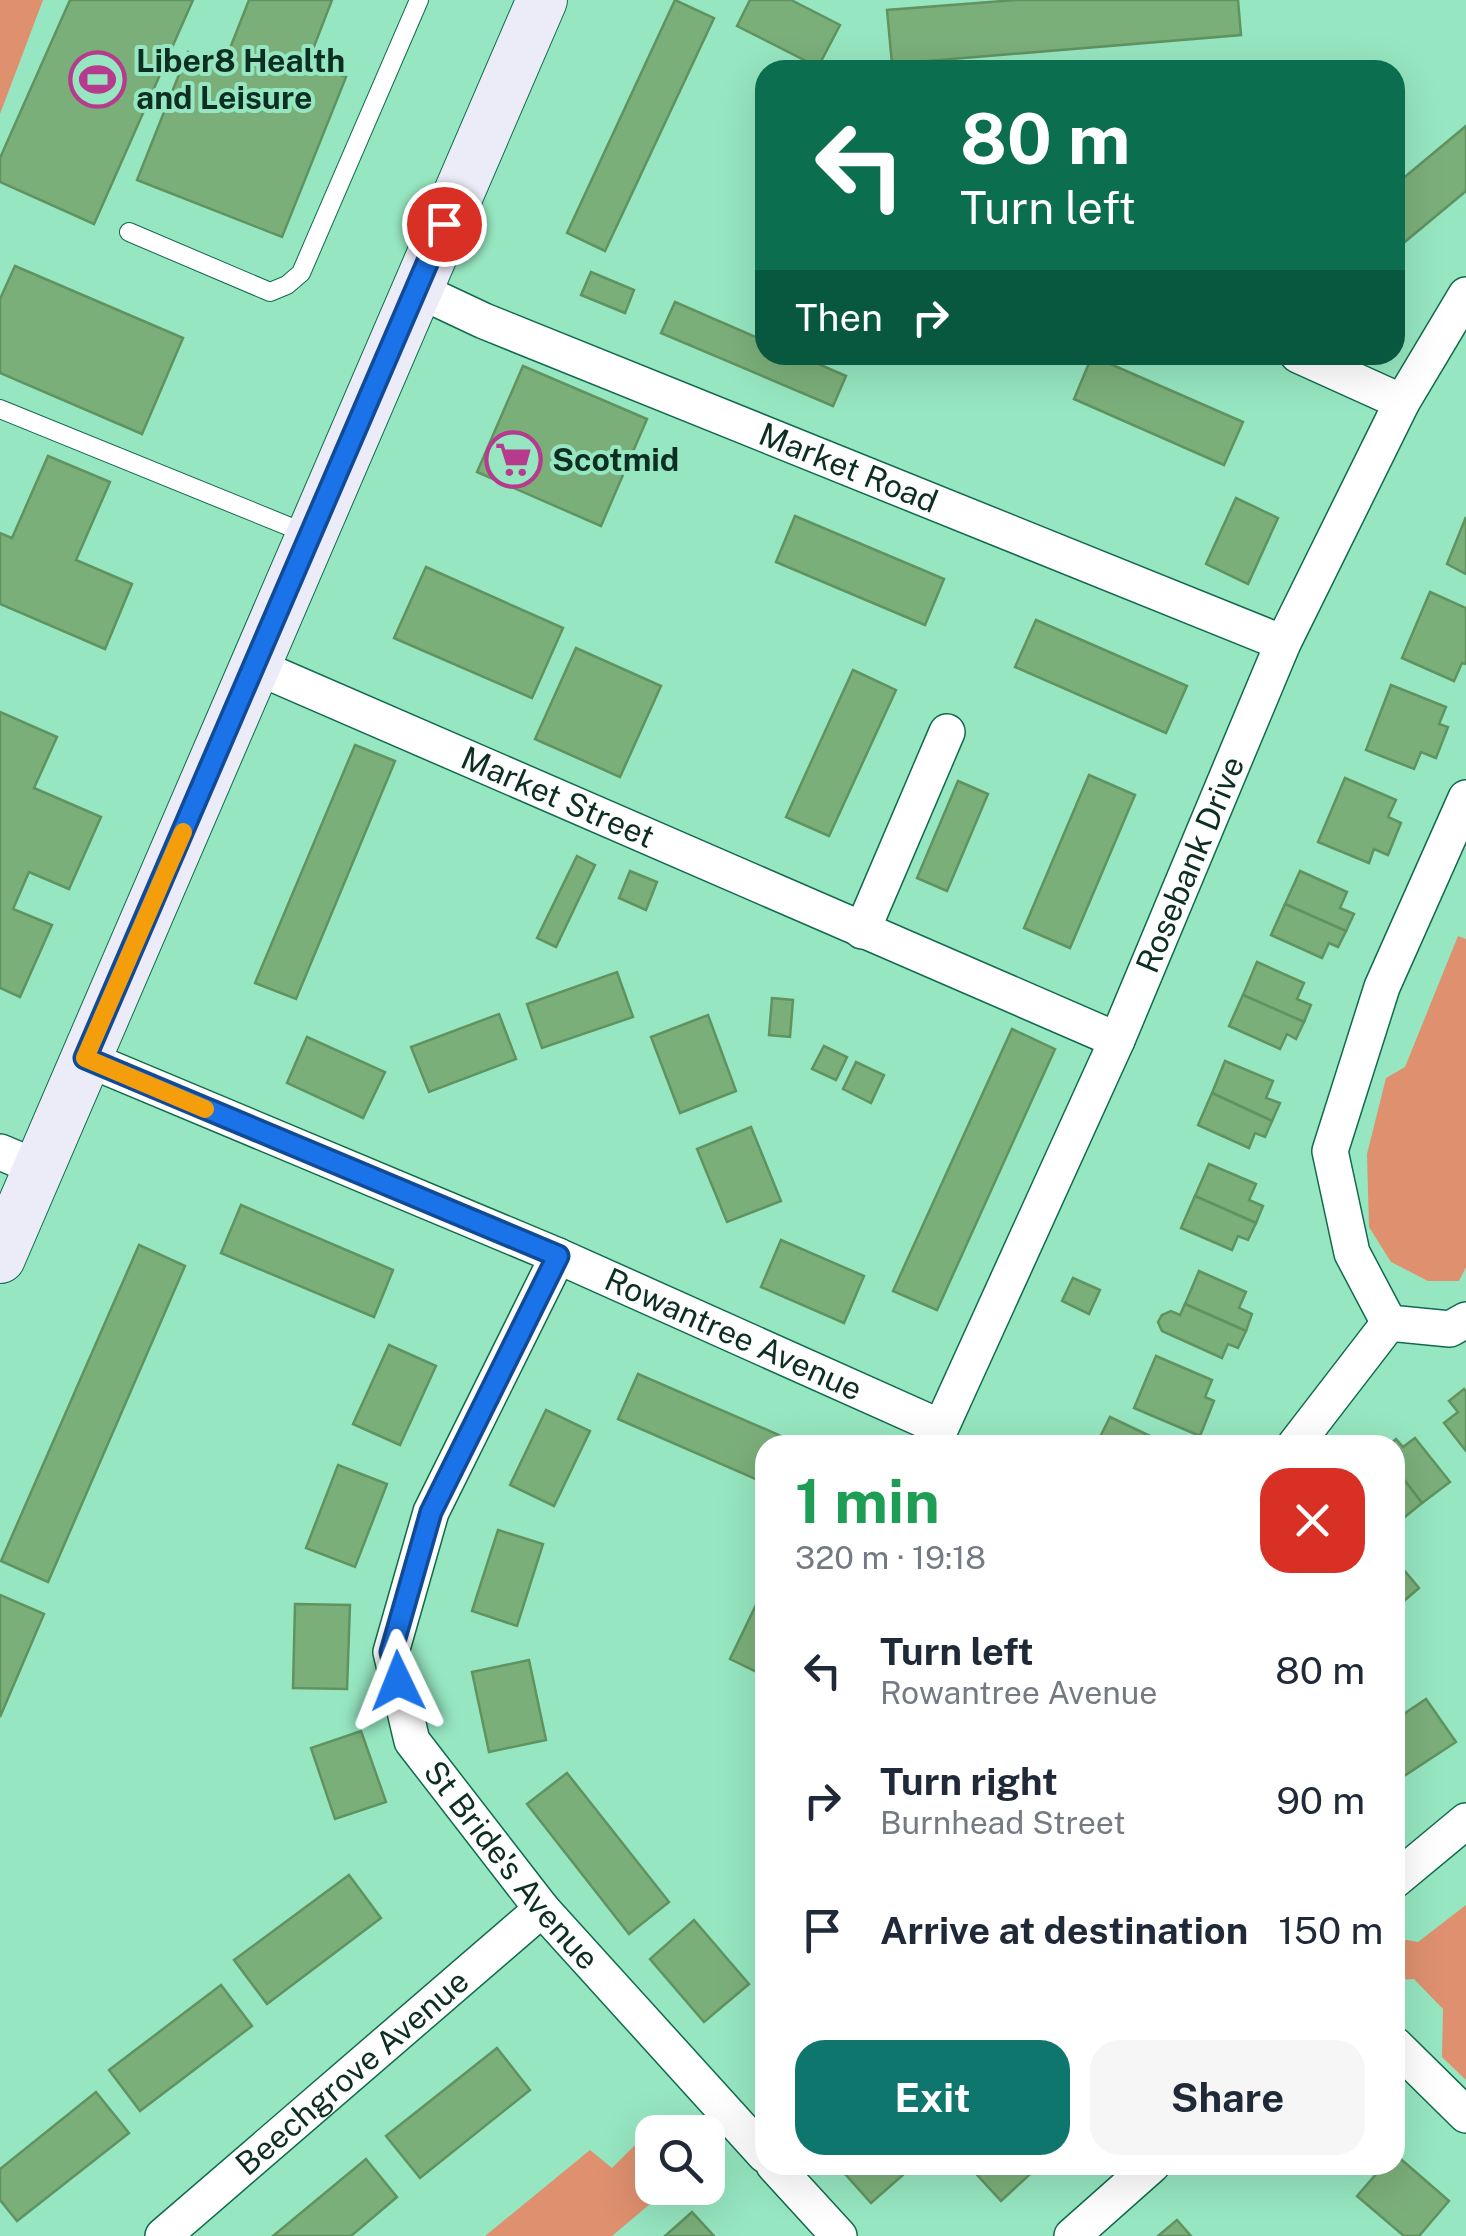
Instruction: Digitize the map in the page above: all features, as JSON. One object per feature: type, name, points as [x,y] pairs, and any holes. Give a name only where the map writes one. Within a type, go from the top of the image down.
[{"type":"street","points":[[0,1258],[19,1160],[85,1058],[542,0]]},
{"type":"street","name":"Market Road","points":[[416,289],[484,321],[1283,643]]},
{"type":"street","name":"Rosebank Drive","points":[[936,1435],[1118,1040],[1283,643],[1402,402],[1466,294]]},
{"type":"street","points":[[1320,365],[1402,402]]},
{"type":"street","name":"Market Street","points":[[255,666],[1118,1040]]},
{"type":"street","points":[[862,931],[946,732]]},
{"type":"street","points":[[1389,1323],[1352,1253],[1330,1150],[1382,987],[1466,798]]},
{"type":"street","name":"Rowantree Avenue","points":[[85,1058],[558,1256],[934,1435]]},
{"type":"street","name":"St Bride's Avenue","points":[[558,1256],[431,1512],[391,1652],[412,1740],[542,1908],[755,2144]]},
{"type":"street","points":[[1389,1323],[1450,1329],[1466,1320]]},
{"type":"street","points":[[1303,1435],[1389,1323]]},
{"type":"street","points":[[1405,1872],[1466,1821]]},
{"type":"street","name":"Beechgrove Avenue","points":[[163,2236],[542,1908]]},
{"type":"street","points":[[1405,2055],[1466,2115]]},
{"type":"street","points":[[783,2175],[838,2236]]},
{"type":"street","points":[[1072,2236],[1141,2175]]},
{"type":"lane","points":[[129,232],[270,292],[287,285],[301,273],[419,0]]},
{"type":"lane","points":[[0,409],[312,536]]},
{"type":"shaded area","points":[[0,0],[43,0],[0,114]]},
{"type":"shaded area","points":[[1458,936],[1466,939],[1466,1267],[1459,1281],[1428,1281],[1391,1262],[1369,1227],[1367,1154],[1386,1078],[1405,1067]]},
{"type":"shaded area","points":[[1466,1905],[1466,2080],[1442,2057],[1443,2009],[1414,1979],[1405,1979],[1405,1940],[1418,1942]]},
{"type":"shaded area","points":[[635,2145],[635,2205],[649,2205],[612,2236],[485,2236],[590,2150],[612,2168]]},
{"type":"building","name":"Liber8 Health and Leisure","points":[[70,0],[193,0],[94,224],[0,182],[0,158]]},
{"type":"building","points":[[249,0],[332,0],[308,62],[346,77],[282,237],[137,180],[188,52],[223,66]]},
{"type":"building","points":[[675,0],[714,18],[605,251],[567,233]]},
{"type":"building","points":[[750,0],[791,0],[840,25],[822,60],[804,60],[737,26]]},
{"type":"building","points":[[1016,0],[1238,0],[1241,35],[940,60],[892,60],[887,10]]},
{"type":"building","points":[[1466,126],[1466,191],[1405,242],[1405,177]]},
{"type":"building","points":[[15,266],[183,338],[142,434],[0,373],[0,299]]},
{"type":"building","points":[[591,272],[634,290],[625,313],[581,295]]},
{"type":"building","points":[[675,302],[755,337],[755,365],[821,365],[846,376],[833,406],[661,333]]},
{"type":"building","points":[[1088,365],[1113,365],[1243,422],[1224,465],[1074,399]]},
{"type":"building","points":[[523,366],[647,419],[601,526],[477,472]]},
{"type":"building","points":[[48,456],[110,482],[76,560],[132,584],[105,649],[0,604],[0,533],[12,538]]},
{"type":"building","points":[[1236,498],[1278,518],[1248,584],[1206,564]]},
{"type":"building","points":[[795,516],[944,579],[925,625],[776,562]]},
{"type":"building","points":[[1466,517],[1466,574],[1447,564]]},
{"type":"building","points":[[426,567],[563,628],[532,698],[394,638]]},
{"type":"building","points":[[1430,592],[1466,608],[1466,664],[1462,663],[1454,681],[1402,658]]},
{"type":"building","points":[[1036,620],[1187,686],[1166,733],[1015,667]]},
{"type":"building","points":[[576,648],[661,686],[620,777],[535,739]]},
{"type":"building","points":[[853,670],[896,690],[829,836],[786,817]]},
{"type":"building","points":[[1391,685],[1446,707],[1439,724],[1448,727],[1436,758],[1421,752],[1414,769],[1366,750]]},
{"type":"building","points":[[0,712],[57,737],[34,788],[101,817],[69,889],[29,872],[13,909],[52,925],[20,997],[0,988]]},
{"type":"building","points":[[355,745],[395,761],[296,999],[255,983]]},
{"type":"building","points":[[1089,775],[1135,795],[1070,948],[1024,928]]},
{"type":"building","points":[[1345,778],[1396,800],[1388,817],[1401,823],[1388,855],[1374,849],[1369,863],[1318,842]]},
{"type":"building","points":[[958,781],[988,794],[947,891],[917,878]]},
{"type":"building","points":[[577,856],[595,865],[556,947],[537,938]]},
{"type":"building","points":[[630,871],[657,882],[646,910],[619,898]]},
{"type":"building","points":[[1300,871],[1347,892],[1340,908],[1354,914],[1346,931],[1285,904]]},
{"type":"building","points":[[1285,904],[1346,931],[1338,947],[1329,943],[1322,958],[1271,935]]},
{"type":"building","points":[[1257,962],[1304,983],[1297,999],[1311,1005],[1304,1022],[1243,995]]},
{"type":"building","points":[[617,972],[633,1017],[542,1048],[527,1004]]},
{"type":"building","points":[[1243,995],[1304,1022],[1296,1039],[1287,1034],[1280,1049],[1229,1026]]},
{"type":"building","points":[[772,998],[793,1000],[790,1037],[769,1035]]},
{"type":"building","points":[[499,1014],[516,1059],[429,1092],[411,1047]]},
{"type":"building","points":[[708,1015],[736,1091],[680,1113],[651,1037]]},
{"type":"building","points":[[1012,1029],[1055,1049],[937,1310],[893,1291]]},
{"type":"building","points":[[307,1037],[385,1072],[363,1118],[287,1083]]},
{"type":"building","points":[[824,1046],[847,1057],[836,1080],[812,1069]]},
{"type":"building","points":[[1225,1061],[1273,1081],[1266,1098],[1280,1103],[1272,1121],[1212,1093]]},
{"type":"building","points":[[856,1062],[884,1075],[871,1103],[843,1089]]},
{"type":"building","points":[[1212,1093],[1272,1121],[1265,1137],[1255,1133],[1249,1148],[1198,1125]]},
{"type":"building","points":[[751,1127],[781,1201],[727,1222],[697,1149]]},
{"type":"building","points":[[1209,1164],[1256,1184],[1249,1200],[1263,1206],[1256,1223],[1195,1196]]},
{"type":"building","points":[[1195,1196],[1256,1223],[1248,1240],[1238,1236],[1232,1250],[1181,1228]]},
{"type":"building","points":[[241,1205],[393,1270],[374,1317],[221,1253]]},
{"type":"building","points":[[781,1240],[864,1276],[844,1323],[761,1287]]},
{"type":"building","points":[[139,1245],[185,1266],[48,1582],[1,1561]]},
{"type":"building","points":[[1199,1271],[1246,1292],[1239,1308],[1252,1314],[1246,1331],[1185,1304]]},
{"type":"building","points":[[1073,1278],[1100,1290],[1089,1314],[1062,1301]]},
{"type":"building","points":[[1185,1304],[1246,1331],[1238,1348],[1228,1344],[1222,1358],[1162,1331],[1158,1322],[1162,1315],[1171,1311],[1180,1315]]},
{"type":"building","points":[[389,1345],[436,1366],[400,1445],[353,1424]]},
{"type":"building","points":[[1156,1356],[1212,1380],[1205,1397],[1214,1401],[1200,1435],[1134,1408]]},
{"type":"building","points":[[638,1374],[779,1435],[755,1435],[755,1479],[618,1419]]},
{"type":"building","points":[[1464,1389],[1466,1451],[1444,1423],[1458,1412],[1449,1401]]},
{"type":"building","points":[[546,1410],[590,1431],[554,1506],[510,1485]]},
{"type":"building","points":[[1110,1417],[1148,1435],[1101,1435]]},
{"type":"building","points":[[1415,1438],[1450,1482],[1422,1503],[1405,1481],[1405,1446]]},
{"type":"building","points":[[338,1465],[387,1484],[355,1567],[306,1548]]},
{"type":"building","points":[[1405,1481],[1422,1503],[1405,1517]]},
{"type":"building","points":[[498,1530],[543,1544],[517,1626],[472,1611]]},
{"type":"building","points":[[1405,1571],[1419,1588],[1405,1600]]},
{"type":"building","points":[[0,1595],[44,1614],[0,1717]]},
{"type":"building","points":[[295,1604],[350,1605],[347,1689],[293,1688]]},
{"type":"building","points":[[755,1607],[755,1671],[730,1659]]},
{"type":"building","points":[[529,1660],[546,1740],[489,1752],[472,1672]]},
{"type":"building","points":[[1426,1699],[1456,1742],[1405,1775],[1405,1713]]},
{"type":"building","points":[[361,1731],[386,1802],[335,1819],[311,1748]]},
{"type":"building","points":[[567,1773],[669,1902],[629,1934],[527,1804]]},
{"type":"building","points":[[349,1875],[381,1918],[267,2004],[234,1960]]},
{"type":"building","points":[[694,1920],[749,1984],[704,2022],[650,1959]]},
{"type":"building","points":[[221,1985],[252,2026],[140,2111],[109,2070]]},
{"type":"building","points":[[497,2048],[530,2090],[420,2178],[386,2136]]},
{"type":"building","points":[[96,2092],[129,2133],[17,2221],[0,2200],[0,2169]]},
{"type":"building","points":[[366,2159],[397,2197],[351,2236],[273,2236]]},
{"type":"building","points":[[1405,2163],[1449,2201],[1419,2236],[1404,2236],[1357,2196],[1375,2175],[1405,2175]]},
{"type":"building","points":[[846,2175],[903,2175],[871,2203]]},
{"type":"building","points":[[977,2175],[1029,2175],[1001,2201]]},
{"type":"building","points":[[692,2212],[714,2236],[665,2236]]},
{"type":"building","points":[[1177,2220],[1191,2236],[1158,2236]]},
{"type":"slow traffic","points":[[183,832],[85,1058],[205,1109]]},
{"type":"place","name":"Liber8 Health and Leisure","points":[[97,79]]},
{"type":"place","name":"Scotmid","points":[[513,460]]},
{"type":"route","points":[[398,1681],[391,1652],[431,1512],[558,1256],[85,1058],[444,224]]}]
